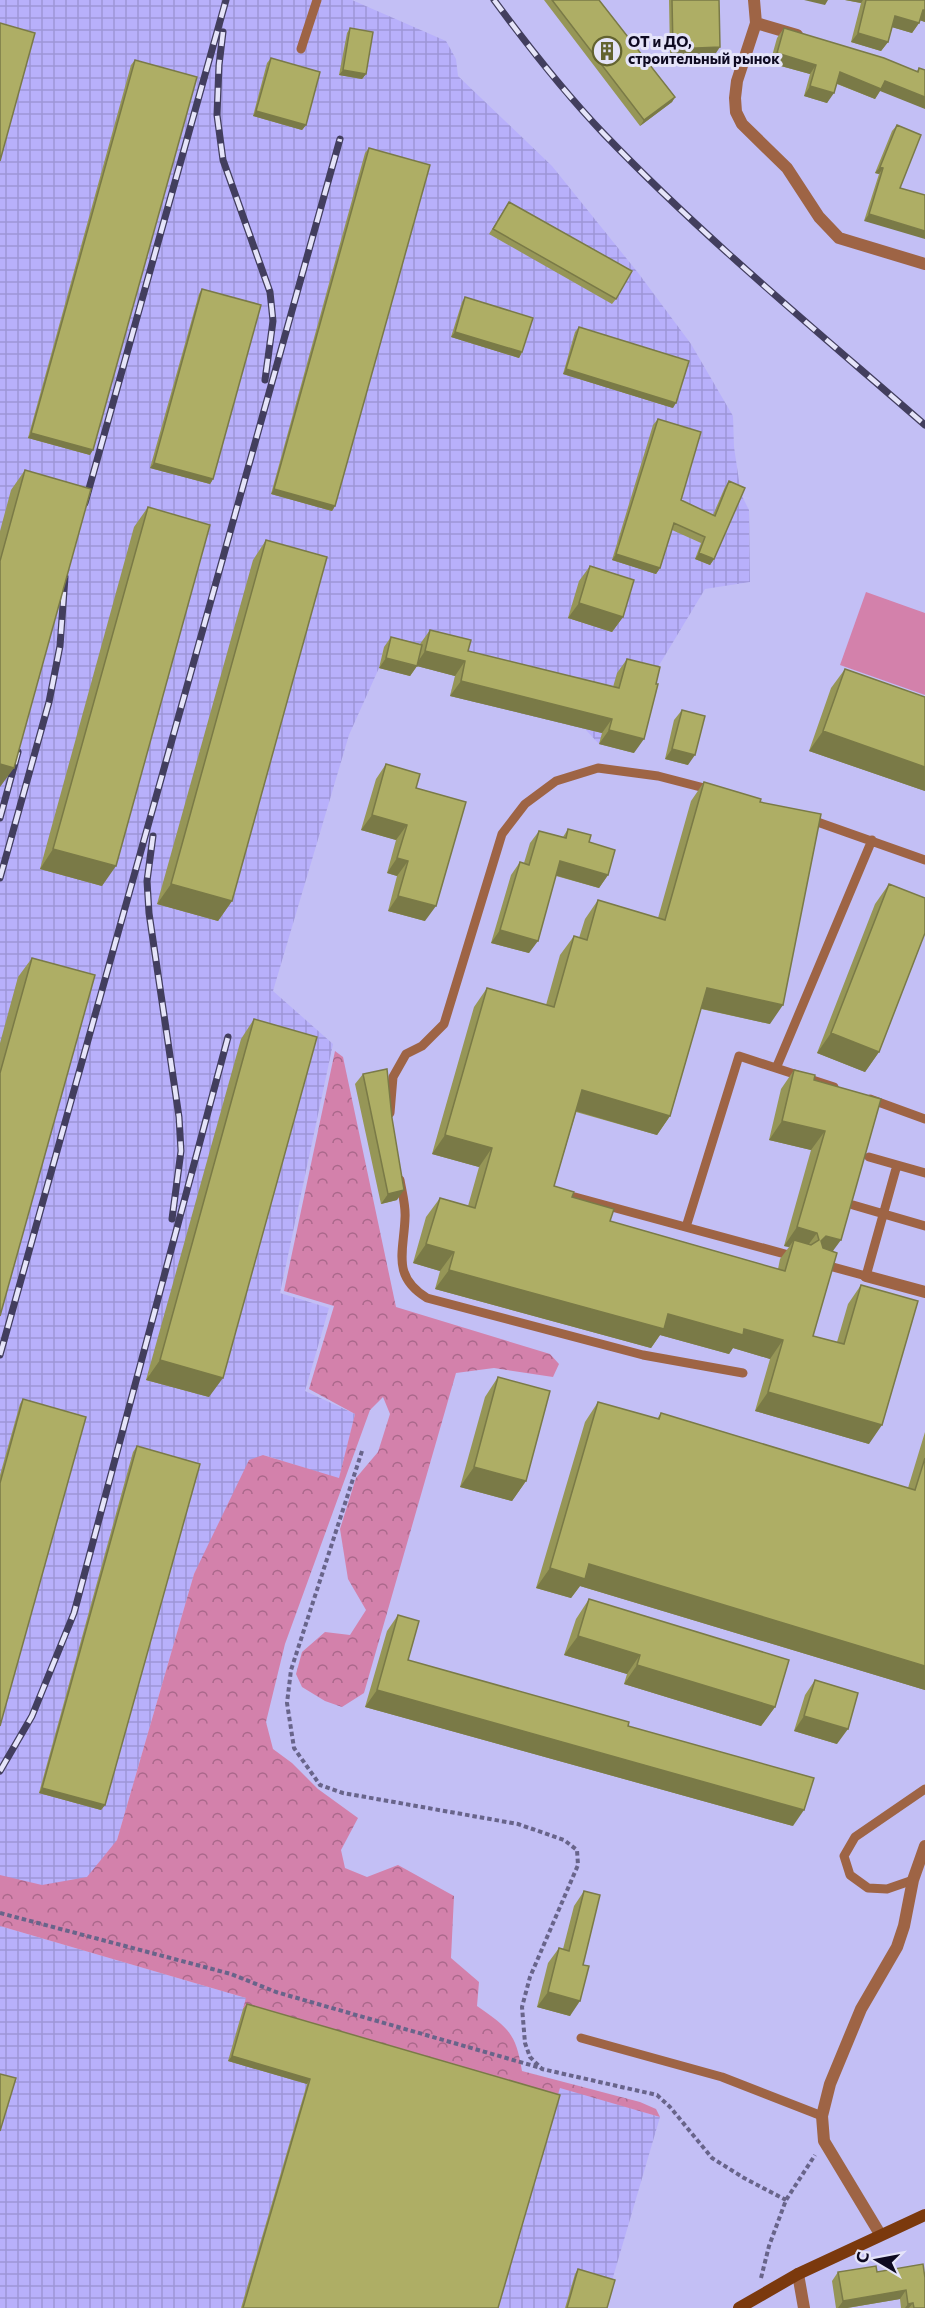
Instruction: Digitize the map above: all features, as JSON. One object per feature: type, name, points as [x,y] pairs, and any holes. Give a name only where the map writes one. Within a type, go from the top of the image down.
[{"type":"street","points":[[754,0],[756,23],[737,81],[736,112],[742,124],[787,168],[819,217],[839,238],[925,264]]},
{"type":"street","points":[[756,23],[812,40]]},
{"type":"street","points":[[866,1276],[925,1292]]},
{"type":"street","points":[[880,2234],[824,2141],[822,2116],[830,2084],[861,2009],[897,1947],[913,1880],[925,1846]]},
{"type":"street","points":[[739,2308],[756,2296],[798,2274],[925,2215]]},
{"type":"street","points":[[798,2274],[804,2308]]},
{"type":"lane","points":[[301,49],[317,0]]},
{"type":"lane","points":[[391,1119],[389,1108],[393,1077],[406,1054],[422,1046],[444,1024],[502,834],[525,804],[556,781],[598,768],[658,776],[720,792]]},
{"type":"lane","points":[[795,814],[925,860]]},
{"type":"lane","points":[[777,1066],[872,840]]},
{"type":"lane","points":[[686,1227],[739,1056],[777,1066],[841,1089]]},
{"type":"lane","points":[[863,1097],[925,1119]]},
{"type":"lane","points":[[869,1157],[925,1173]]},
{"type":"lane","points":[[814,1262],[866,1276],[897,1165]]},
{"type":"lane","points":[[399,1174],[406,1216],[400,1259],[409,1282],[417,1292],[427,1298],[643,1355],[743,1373]]},
{"type":"lane","points":[[575,1197],[799,1257]]},
{"type":"lane","points":[[853,1205],[925,1226]]},
{"type":"lane","points":[[913,1880],[887,1889],[868,1888],[850,1875],[844,1856],[855,1837],[925,1789]]},
{"type":"lane","points":[[581,2038],[722,2077],[822,2116]]},
{"type":"path","points":[[362,1451],[291,1670],[287,1703],[294,1748],[320,1785],[344,1793],[518,1824],[564,1840],[577,1850],[578,1865],[530,1977],[522,2007],[525,2043],[530,2057],[542,2069]]},
{"type":"path","points":[[0,1913],[231,1974],[276,1992],[542,2069],[657,2095],[670,2107],[712,2158],[786,2200]]},
{"type":"path","points":[[756,2296],[769,2246],[786,2200],[824,2141]]},
{"type":"shaded area","points":[[0,0],[352,0],[446,41],[456,59],[458,76],[552,166],[639,274],[691,344],[733,416],[734,447],[741,494],[749,510],[750,582],[705,589],[649,682],[599,744],[585,729],[450,696],[455,676],[412,665],[384,647],[379,668],[349,735],[273,991],[333,1044],[280,1293],[329,1308],[305,1391],[355,1414],[339,1479],[264,1455],[194,1574],[95,1916],[0,1892]]},
{"type":"shaded area","points":[[0,1926],[246,1998],[244,2009],[556,2100],[560,2087],[660,2117],[604,2308],[0,2308]]},
{"type":"green space","points":[[866,592],[925,613],[925,695],[840,665]]},
{"type":"green space","points":[[335,1051],[343,1057],[396,1307],[550,1354],[559,1364],[553,1377],[494,1368],[456,1373],[364,1693],[342,1707],[325,1701],[302,1687],[296,1674],[302,1652],[325,1632],[350,1635],[366,1610],[348,1579],[340,1529],[356,1478],[378,1452],[390,1414],[383,1397],[370,1410],[285,1644],[266,1722],[273,1749],[292,1763],[318,1789],[358,1818],[341,1850],[345,1868],[367,1877],[398,1865],[454,1896],[451,1958],[479,1982],[477,2006],[503,2026],[513,2039],[522,2071],[640,2102],[656,2109],[660,2117],[560,2088],[556,2100],[243,2009],[246,1998],[0,1926],[0,1875],[42,1885],[87,1877],[117,1840],[194,1574],[249,1460],[263,1455],[339,1478],[355,1414],[309,1389],[334,1306],[284,1291]]},
{"type":"building","name":"ОТ и ДО, строительный рынок","points":[[552,0],[599,0],[675,97],[644,120]]},
{"type":"building","points":[[672,0],[719,0],[720,47],[673,49]]},
{"type":"building","points":[[866,0],[925,0],[925,10],[923,10],[919,23],[895,16],[888,42],[858,33]]},
{"type":"building","points":[[0,23],[35,33],[0,161]]},
{"type":"building","points":[[350,28],[373,32],[366,74],[343,70]]},
{"type":"building","points":[[784,28],[884,58],[918,72],[919,68],[925,70],[925,97],[885,81],[881,89],[840,72],[834,93],[810,86],[816,65],[777,53]]},
{"type":"building","points":[[271,58],[320,72],[306,125],[256,111]]},
{"type":"building","points":[[135,60],[197,77],[93,450],[31,433]]},
{"type":"building","points":[[897,125],[921,135],[900,188],[925,195],[925,231],[869,214],[883,168],[880,167]]},
{"type":"building","points":[[369,148],[430,165],[335,506],[274,489]]},
{"type":"building","points":[[509,202],[632,271],[616,299],[493,229]]},
{"type":"building","points":[[202,289],[261,305],[213,479],[154,463]]},
{"type":"building","points":[[465,297],[533,318],[522,352],[455,332]]},
{"type":"building","points":[[579,327],[689,361],[676,403],[566,369]]},
{"type":"building","points":[[658,419],[701,432],[681,500],[715,516],[729,481],[745,488],[714,559],[699,553],[705,537],[674,523],[660,568],[616,554]]},
{"type":"building","points":[[25,470],[91,489],[14,768],[0,764],[0,561]]},
{"type":"building","points":[[148,507],[210,525],[116,866],[53,849]]},
{"type":"building","points":[[266,540],[327,557],[232,901],[171,884]]},
{"type":"building","points":[[590,566],[634,580],[623,617],[579,603]]},
{"type":"building","points":[[430,630],[471,640],[468,651],[619,688],[627,659],[660,667],[644,739],[609,730],[612,719],[461,681],[465,661],[425,651]]},
{"type":"building","points":[[391,637],[422,645],[417,666],[386,658]]},
{"type":"building","points":[[845,669],[925,697],[925,767],[823,731]]},
{"type":"building","points":[[682,710],[705,716],[695,755],[672,749]]},
{"type":"building","points":[[386,764],[420,774],[416,788],[466,802],[436,906],[398,896],[408,861],[397,858],[407,825],[372,815]]},
{"type":"building","points":[[704,782],[761,799],[760,802],[821,814],[783,1005],[707,988],[670,1116],[582,1090],[554,1186],[574,1192],[572,1197],[614,1209],[610,1221],[785,1271],[794,1240],[811,1245],[819,1240],[817,1233],[797,1227],[825,1131],[782,1121],[794,1070],[815,1075],[814,1080],[881,1099],[841,1240],[826,1236],[821,1241],[823,1248],[837,1253],[813,1336],[844,1344],[861,1285],[918,1301],[882,1425],[768,1392],[783,1340],[744,1329],[743,1335],[668,1314],[664,1329],[449,1270],[454,1252],[426,1244],[440,1198],[475,1208],[492,1148],[445,1135],[487,988],[554,1007],[574,936],[587,940],[598,900],[665,920]]},
{"type":"building","points":[[568,829],[591,835],[589,842],[615,850],[608,875],[560,861],[538,941],[500,930],[520,862],[529,865],[539,831],[566,838]]},
{"type":"building","points":[[889,884],[925,898],[925,933],[879,1052],[831,1033]]},
{"type":"building","points":[[32,958],[95,975],[0,1316],[0,1073]]},
{"type":"building","points":[[254,1019],[317,1037],[223,1378],[160,1360]]},
{"type":"building","points":[[387,1069],[392,1118],[404,1190],[388,1194],[363,1074]]},
{"type":"building","points":[[498,1377],[550,1391],[526,1481],[474,1467]]},
{"type":"building","points":[[23,1399],[86,1417],[0,1726],[0,1483]]},
{"type":"building","points":[[598,1402],[659,1419],[661,1413],[915,1490],[925,1458],[925,1666],[589,1564],[585,1579],[550,1568]]},
{"type":"building","points":[[137,1446],[200,1464],[105,1805],[42,1788]]},
{"type":"building","points":[[589,1599],[789,1660],[775,1707],[637,1665],[640,1655],[578,1636]]},
{"type":"building","points":[[398,1615],[419,1621],[408,1660],[629,1722],[628,1726],[814,1778],[804,1810],[377,1690]]},
{"type":"building","points":[[815,1680],[858,1693],[848,1729],[804,1716]]},
{"type":"building","points":[[584,1891],[600,1895],[583,1965],[589,1966],[580,2001],[548,1992],[559,1948],[569,1951]]},
{"type":"building","points":[[247,2004],[560,2095],[498,2308],[243,2308],[310,2079],[232,2056]]},
{"type":"building","points":[[0,2074],[16,2078],[0,2131]]},
{"type":"building","points":[[923,2264],[925,2308],[914,2308],[913,2303],[908,2304],[906,2290],[843,2301],[838,2272],[876,2266],[877,2272]]},
{"type":"building","points":[[578,2269],[615,2280],[607,2308],[567,2308]]},
{"type":"railway","points":[[85,503],[226,0]]},
{"type":"railway","points":[[494,0],[575,102],[642,172],[761,283],[925,425]]},
{"type":"railway","points":[[223,32],[217,115],[223,160],[270,292],[273,321],[265,380]]},
{"type":"railway","points":[[0,1355],[340,139]]},
{"type":"railway","points":[[0,878],[49,702],[60,646],[65,577]]},
{"type":"railway","points":[[0,818],[18,752]]},
{"type":"railway","points":[[153,836],[147,881],[149,913],[179,1117],[181,1151],[172,1219]]},
{"type":"railway","points":[[0,1771],[32,1716],[74,1613],[228,1037]]},
{"type":"place","name":"ОТ и ДО, строительный рынок","points":[[607,51]]}]
